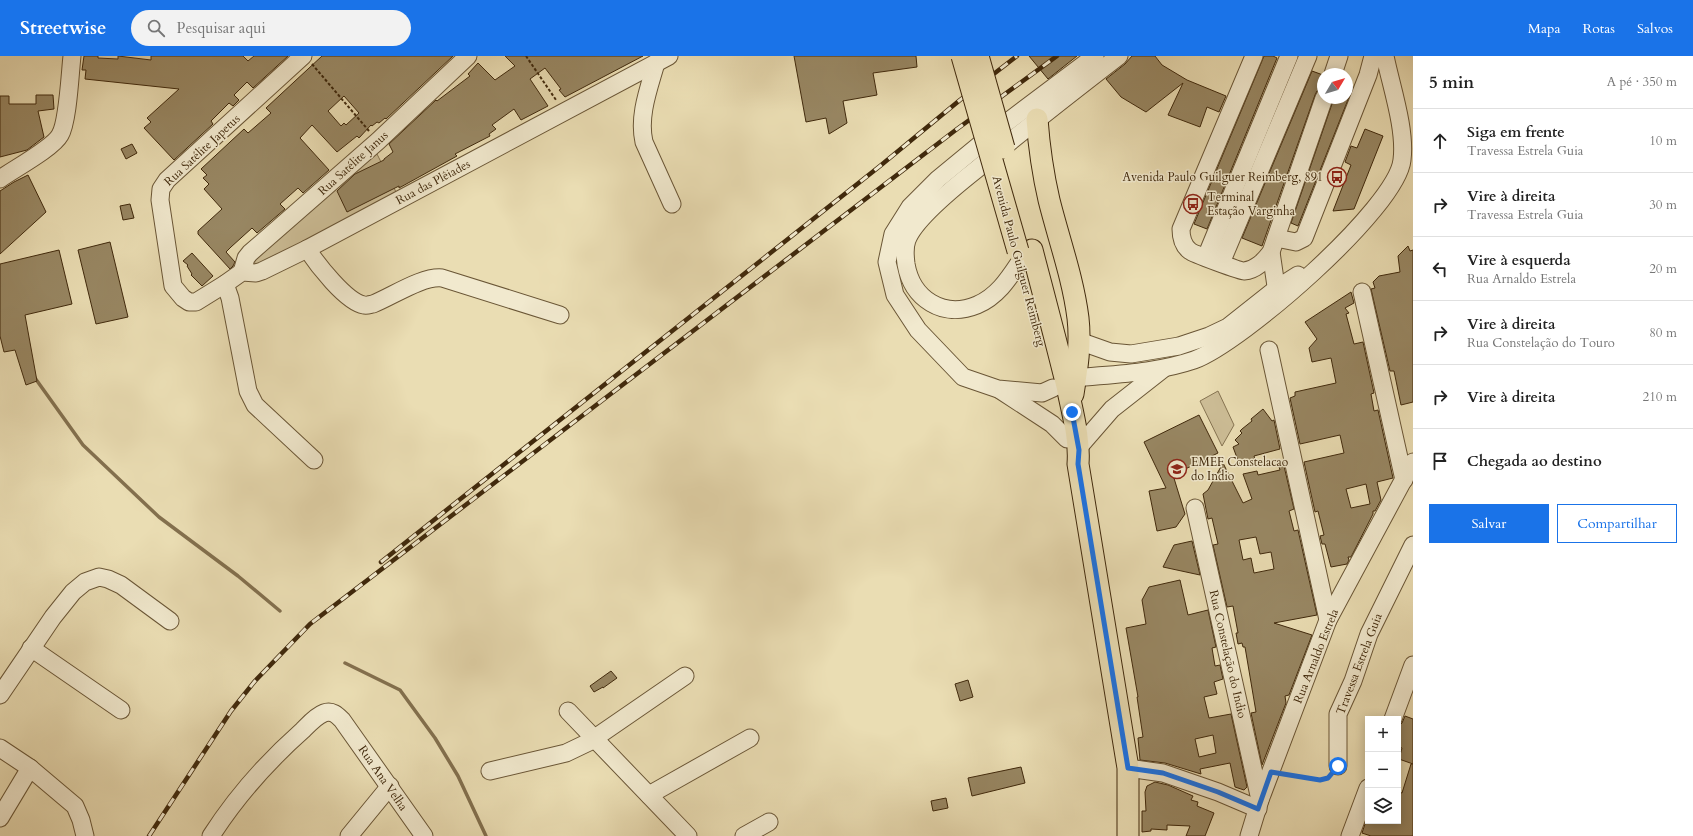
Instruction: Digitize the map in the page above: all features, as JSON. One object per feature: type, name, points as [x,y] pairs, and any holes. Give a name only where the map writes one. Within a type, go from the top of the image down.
[{"type":"main road","name":"Avenida Paulo Guilguer Reimberg","points":[[962,56],[1071,404],[1074,450]]},
{"type":"main road","name":"Avenida Paulo Guilguer Reimberg","points":[[978,56],[1024,254]]},
{"type":"main road","points":[[1037,119],[1038,140],[1049,200],[1072,283],[1078,319],[1079,355],[1065,383]]},
{"type":"main road","name":"Avenida Paulo Guilguer Reimberg","points":[[1065,383],[1074,450],[1128,768],[1128,836]]},
{"type":"street","points":[[0,178],[53,144],[60,135],[64,124],[72,56]]},
{"type":"street","name":"Rua Satélite Janus","points":[[242,272],[246,258],[250,252],[378,141],[468,56]]},
{"type":"street","points":[[1095,56],[1006,123],[938,179],[910,207],[893,234],[887,262],[895,295],[918,330],[963,377],[998,389],[1042,393],[1065,383],[1163,369],[1196,359],[1244,331],[1265,306],[1276,289],[1330,257]]},
{"type":"street","points":[[1024,254],[1002,287],[991,297],[977,305],[959,310],[945,309],[932,304],[918,292],[907,273],[904,253],[907,240],[915,227],[953,189],[1037,119],[1119,56]]},
{"type":"street","points":[[1254,56],[1181,229],[1182,242],[1189,250],[1243,271],[1254,269],[1273,252],[1304,238],[1368,75],[1373,57]]},
{"type":"street","points":[[1213,260],[1289,56]]},
{"type":"street","points":[[1213,260],[1308,56]]},
{"type":"street","points":[[1335,68],[1339,56]]},
{"type":"street","points":[[1079,342],[1110,352],[1131,354],[1179,346],[1209,336],[1265,306],[1330,257],[1375,209],[1397,177],[1402,161],[1403,140],[1373,57]]},
{"type":"street","name":"Rua Satélite Japetus","points":[[225,284],[196,302],[189,302],[182,298],[173,286],[160,200],[161,190],[167,180],[306,59]]},
{"type":"street","points":[[663,60],[643,114],[641,131],[644,142],[672,204]]},
{"type":"street","name":"Rua das Plêiades","points":[[242,272],[256,273],[262,271],[307,249],[663,60]]},
{"type":"street","points":[[1265,306],[1270,283],[1273,252],[1322,104]]},
{"type":"street","points":[[307,249],[334,284],[349,297],[364,305],[373,304],[387,298],[424,279],[438,277],[560,315]]},
{"type":"street","points":[[1273,252],[1276,289]]},
{"type":"street","points":[[242,272],[225,284],[230,298],[248,391],[255,405],[314,460]]},
{"type":"street","points":[[1362,292],[1404,480]]},
{"type":"street","points":[[1269,350],[1328,620]]},
{"type":"street","points":[[998,389],[1052,424],[1074,450],[1102,418],[1163,369]]},
{"type":"street","name":"Rua Arnaldo Estrela","points":[[1249,836],[1271,772],[1328,620],[1413,462]]},
{"type":"street","name":"Rua Constelação do Indio","points":[[1195,508],[1259,805]]},
{"type":"street","name":"Travessa Estrela Guia","points":[[1338,766],[1338,714],[1353,681],[1370,634],[1413,545]]},
{"type":"street","points":[[0,695],[52,617],[73,592],[85,582],[99,577],[108,579],[121,585],[170,621]]},
{"type":"street","points":[[31,648],[122,710]]},
{"type":"street","points":[[490,771],[566,753],[594,738],[685,676]]},
{"type":"street","points":[[1394,716],[1410,680]]},
{"type":"street","points":[[568,711],[688,836]]},
{"type":"street","name":"Rua Ana Velha","points":[[211,836],[221,820],[252,781],[285,746],[325,712],[336,713],[342,720],[424,836]]},
{"type":"street","points":[[649,795],[750,738]]},
{"type":"street","points":[[0,748],[30,768],[75,806],[81,820],[85,836]]},
{"type":"street","points":[[0,818],[30,768]]},
{"type":"street","points":[[1128,768],[1163,773],[1259,805]]},
{"type":"street","points":[[349,836],[390,786]]},
{"type":"street","points":[[1350,836],[1365,796]]},
{"type":"street","points":[[744,836],[769,822]]},
{"type":"path","points":[[526,56],[565,112]]},
{"type":"path","points":[[306,59],[378,141]]},
{"type":"path","points":[[1271,772],[1320,780],[1328,778],[1338,766]]},
{"type":"shaded area","points":[[374,148],[396,192],[261,264],[253,263],[252,254]]},
{"type":"shaded area","points":[[1218,391],[1234,425],[1222,446],[1200,401]]},
{"type":"building","points":[[84,56],[98,56],[98,58],[118,59],[118,56],[151,60],[151,56],[243,56],[248,61],[254,56],[288,56],[253,88],[247,82],[234,95],[239,100],[233,106],[229,103],[211,121],[213,124],[174,160],[144,128],[151,122],[147,118],[179,89],[85,79],[86,70],[82,70]]},
{"type":"building","points":[[322,56],[453,56],[386,119],[385,118],[379,123],[377,122],[372,126],[371,125],[359,138],[357,136],[337,152],[312,125],[300,138],[329,170],[303,193],[298,188],[280,204],[285,209],[257,233],[252,228],[226,252],[235,262],[230,269],[198,234],[198,231],[222,209],[204,189],[209,184],[203,178],[207,175],[201,169],[244,129],[248,133],[271,113],[266,108]],"holes":[[[344,96],[359,113],[346,125],[344,123],[341,126],[328,111]]]},
{"type":"building","points":[[505,56],[643,56],[565,97],[559,90],[561,89],[545,68],[530,79],[548,106],[521,120],[514,109],[492,125],[496,129],[489,134],[490,136],[455,154],[457,156],[399,188],[399,186],[347,212],[337,191],[355,174],[384,160],[393,152],[389,144],[436,100],[437,101],[470,76],[468,74],[478,63],[495,80],[515,66]]},
{"type":"building","points":[[794,56],[916,56],[917,67],[873,73],[877,95],[843,101],[847,123],[829,134],[826,118],[806,122]]},
{"type":"building","points":[[1029,56],[1077,56],[1048,79]]},
{"type":"building","points":[[1132,56],[1155,56],[1162,65],[1187,80],[1226,96],[1219,112],[1207,107],[1200,127],[1168,115],[1183,83],[1146,112],[1121,97],[1106,79],[1125,64]]},
{"type":"building","points":[[1264,56],[1273,56],[1277,58],[1207,229],[1194,224]]},
{"type":"building","points":[[1312,71],[1317,73],[1317,91],[1262,246],[1242,238]]},
{"type":"building","points":[[36,95],[53,95],[54,109],[38,111],[44,137],[27,150],[0,157],[0,96],[9,96],[9,104],[36,104]]},
{"type":"building","points":[[1332,104],[1346,104],[1298,226],[1291,223]]},
{"type":"building","points":[[1365,129],[1383,136],[1354,209],[1333,211],[1351,165],[1345,162],[1351,146],[1357,148]]},
{"type":"building","points":[[132,144],[137,153],[126,159],[121,149]]},
{"type":"building","points":[[28,175],[46,212],[0,254],[0,191]]},
{"type":"building","points":[[130,204],[134,218],[123,220],[120,206]]},
{"type":"building","points":[[110,242],[128,317],[96,324],[78,250]]},
{"type":"building","points":[[1408,246],[1410,251],[1413,250],[1413,402],[1401,405],[1394,371],[1390,371],[1371,289],[1375,288],[1373,282],[1379,276],[1400,272],[1398,256]]},
{"type":"building","points":[[59,250],[72,304],[25,315],[37,381],[26,385],[15,350],[4,352],[0,336],[0,264]]},
{"type":"building","points":[[192,253],[213,276],[202,286],[191,275],[192,274],[187,266],[188,265],[183,261]]},
{"type":"building","points":[[1351,292],[1354,303],[1345,308],[1349,313],[1346,314],[1354,344],[1363,342],[1374,393],[1371,394],[1374,411],[1378,410],[1393,478],[1377,482],[1381,500],[1375,511],[1373,511],[1373,514],[1351,557],[1348,557],[1349,560],[1347,564],[1331,567],[1325,544],[1322,544],[1320,536],[1324,535],[1318,511],[1315,512],[1304,462],[1344,453],[1340,435],[1300,444],[1290,398],[1295,396],[1295,392],[1336,383],[1331,358],[1312,362],[1309,348],[1317,339],[1305,322]],"holes":[[[1366,484],[1370,504],[1351,508],[1346,489]]]},
{"type":"building","points":[[1263,409],[1272,421],[1274,420],[1280,449],[1254,456],[1255,459],[1240,466],[1233,447],[1239,444],[1235,440],[1242,433],[1240,431]]},
{"type":"building","points":[[1199,415],[1218,453],[1173,475],[1185,514],[1176,527],[1157,531],[1149,491],[1166,488],[1144,442]]},
{"type":"building","points":[[1223,463],[1243,503],[1252,499],[1243,474],[1257,471],[1258,475],[1280,470],[1279,467],[1284,466],[1294,509],[1289,511],[1294,531],[1298,530],[1317,615],[1274,623],[1312,635],[1289,695],[1285,696],[1286,703],[1262,765],[1251,713],[1256,712],[1245,647],[1243,647],[1242,643],[1238,644],[1236,633],[1238,633],[1233,606],[1227,607],[1213,545],[1218,544],[1212,518],[1208,519],[1203,494],[1208,490]],"holes":[[[1256,537],[1260,554],[1271,552],[1274,569],[1254,573],[1251,558],[1243,560],[1239,540]]]},
{"type":"building","points":[[1192,541],[1200,575],[1163,567],[1174,545]]},
{"type":"building","points":[[1180,580],[1188,615],[1208,610],[1216,647],[1212,648],[1215,666],[1220,665],[1223,679],[1214,682],[1217,694],[1204,697],[1209,718],[1231,714],[1247,787],[1244,790],[1235,787],[1230,763],[1200,769],[1201,774],[1165,763],[1140,760],[1138,738],[1143,737],[1138,697],[1126,628],[1146,624],[1142,600],[1149,587]],"holes":[[[1213,735],[1216,753],[1199,757],[1195,739]]]},
{"type":"building","points":[[611,671],[617,678],[603,688],[594,692],[590,686]]},
{"type":"building","points":[[968,680],[973,697],[960,701],[955,684]]},
{"type":"building","points":[[1405,716],[1413,719],[1413,764],[1401,760],[1402,723]]},
{"type":"building","points":[[1411,764],[1413,764],[1413,836],[1371,836],[1362,833],[1365,824],[1401,824],[1402,793]]},
{"type":"building","points":[[1021,767],[1025,783],[972,796],[968,778]]},
{"type":"building","points":[[1155,782],[1168,785],[1193,796],[1191,800],[1198,802],[1197,806],[1214,813],[1205,836],[1186,836],[1190,826],[1167,825],[1167,830],[1151,829],[1151,831],[1142,832],[1142,811],[1146,811],[1145,792],[1147,786]]},
{"type":"building","points":[[946,798],[948,808],[933,811],[931,801]]},
{"type":"waterway","points":[[35,378],[83,445],[159,517],[238,576],[280,611]]},
{"type":"waterway","points":[[345,663],[400,690],[435,738],[458,776],[486,836]]},
{"type":"railway","points":[[381,562],[1017,56]]},
{"type":"railway","points":[[149,836],[231,711],[255,681],[310,624],[957,129],[1057,56]]},
{"type":"place","name":"Avenida Paulo Guilguer Reimberg, 891","points":[[1337,177]]},
{"type":"place","name":"Terminal Estação Varginha","points":[[1193,204]]},
{"type":"place","name":"EMEF Constelacao do Indio","points":[[1177,469]]},
{"type":"route","points":[[1072,412],[1079,450],[1078,464],[1128,768],[1163,773],[1218,792],[1258,809],[1271,772],[1320,780],[1328,778],[1334,773],[1338,766]]}]
